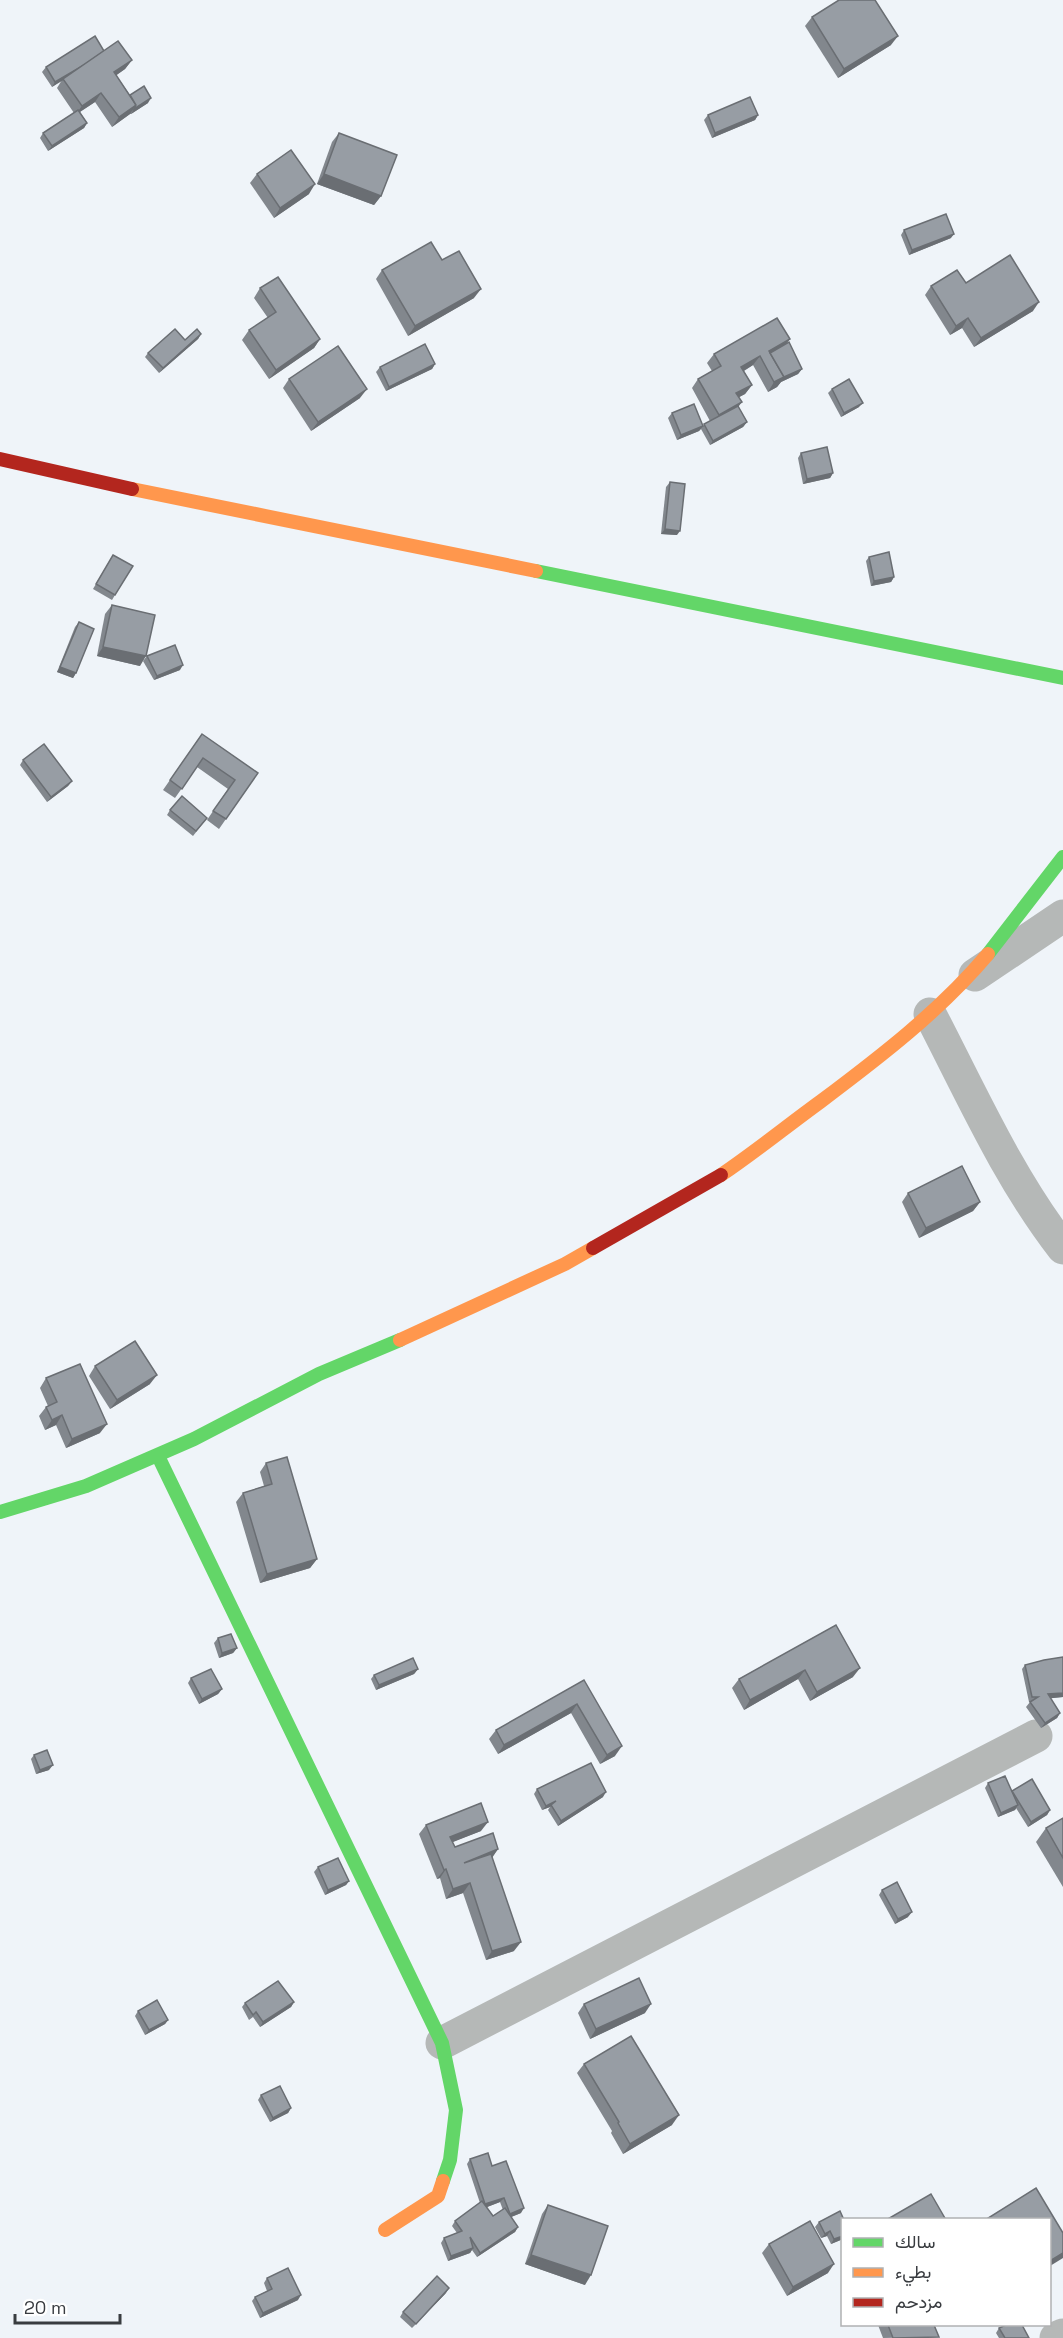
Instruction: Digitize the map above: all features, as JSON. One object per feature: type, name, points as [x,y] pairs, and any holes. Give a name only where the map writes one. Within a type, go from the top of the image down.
[{"type":"street","points":[[0,459],[124,487],[1063,678]]},
{"type":"street","points":[[0,1512],[86,1486],[158,1456],[319,1374],[440,1323],[565,1264],[743,1160],[930,1014],[959,985],[1025,907],[1063,857]]},
{"type":"street","points":[[959,985],[1063,916]]},
{"type":"street","points":[[930,1014],[1020,1185],[1043,1222],[1063,1248]]},
{"type":"street","points":[[158,1456],[442,2043],[456,2110],[450,2160],[438,2196],[385,2230]]},
{"type":"street","points":[[442,2043],[1036,1736]]},
{"type":"street","points":[[1056,2338],[1063,2335]]},
{"type":"building","points":[[839,0],[875,0],[898,36],[844,69],[812,17]]},
{"type":"building","points":[[95,36],[104,51],[55,82],[46,67]]},
{"type":"building","points":[[118,41],[132,60],[114,72],[136,105],[119,117],[101,93],[82,106],[63,79]]},
{"type":"building","points":[[144,86],[151,98],[134,109],[136,105],[130,95]]},
{"type":"building","points":[[750,97],[758,115],[715,133],[708,115]]},
{"type":"building","points":[[78,110],[87,123],[52,146],[43,133]]},
{"type":"building","points":[[339,133],[397,155],[381,196],[324,174]]},
{"type":"building","points":[[291,150],[315,184],[280,208],[257,174]]},
{"type":"building","points":[[946,214],[954,234],[912,250],[904,230]]},
{"type":"building","points":[[431,242],[442,260],[459,251],[481,289],[415,326],[382,270]]},
{"type":"building","points":[[1010,255],[1039,302],[981,338],[968,318],[956,326],[931,286],[957,270],[966,283]]},
{"type":"building","points":[[278,277],[320,339],[276,370],[249,330],[276,312],[260,288]]},
{"type":"building","points":[[777,318],[790,339],[769,351],[784,377],[774,382],[760,356],[741,367],[752,385],[736,393],[742,402],[719,415],[698,379],[721,366],[714,354]]},
{"type":"building","points":[[175,329],[185,340],[197,329],[201,334],[163,368],[148,353]]},
{"type":"building","points":[[789,342],[802,369],[784,377],[770,353]]},
{"type":"building","points":[[425,344],[435,364],[389,387],[380,367]]},
{"type":"building","points":[[338,346],[367,389],[318,422],[289,379]]},
{"type":"building","points":[[849,379],[863,403],[844,413],[832,389]]},
{"type":"building","points":[[694,404],[703,426],[681,435],[672,413]]},
{"type":"building","points":[[738,406],[747,422],[713,441],[704,424]]},
{"type":"building","points":[[827,447],[833,473],[807,479],[801,453]]},
{"type":"building","points":[[670,482],[685,484],[680,531],[665,529]]},
{"type":"building","points":[[889,552],[894,577],[874,581],[869,557]]},
{"type":"building","points":[[113,555],[133,566],[115,595],[96,584]]},
{"type":"building","points":[[112,605],[155,615],[146,656],[103,647]]},
{"type":"building","points":[[79,622],[94,629],[76,673],[60,667]]},
{"type":"building","points":[[175,645],[183,665],[157,676],[147,656]]},
{"type":"building","points":[[202,734],[258,773],[226,819],[213,811],[235,780],[203,758],[182,789],[170,780]]},
{"type":"building","points":[[44,744],[72,781],[51,797],[23,760]]},
{"type":"building","points":[[182,796],[207,818],[196,831],[170,810]]},
{"type":"building","points":[[962,1166],[980,1202],[926,1228],[908,1193]]},
{"type":"building","points":[[135,1341],[157,1375],[117,1400],[95,1366]]},
{"type":"building","points":[[80,1364],[107,1424],[72,1439],[62,1415],[52,1420],[46,1407],[57,1402],[46,1378]]},
{"type":"building","points":[[287,1457],[317,1559],[267,1574],[243,1493],[272,1484],[266,1463]]},
{"type":"building","points":[[836,1625],[860,1668],[817,1692],[805,1670],[750,1700],[739,1679]]},
{"type":"building","points":[[231,1634],[237,1648],[222,1653],[218,1638]]},
{"type":"building","points":[[1063,1657],[1063,1693],[1048,1694],[1060,1713],[1045,1723],[1030,1702],[1038,1697],[1032,1697],[1025,1665]]},
{"type":"building","points":[[413,1658],[418,1669],[379,1685],[374,1675]]},
{"type":"building","points":[[211,1669],[222,1689],[202,1699],[191,1678]]},
{"type":"building","points":[[584,1680],[622,1746],[607,1755],[577,1704],[504,1745],[496,1730]]},
{"type":"building","points":[[47,1750],[53,1765],[40,1770],[34,1755]]},
{"type":"building","points":[[591,1763],[606,1792],[561,1821],[551,1805],[556,1801],[546,1806],[537,1789]]},
{"type":"building","points":[[1005,1776],[1018,1805],[1001,1813],[988,1783]]},
{"type":"building","points":[[1032,1779],[1050,1810],[1031,1822],[1012,1791]]},
{"type":"building","points":[[481,1803],[488,1822],[450,1837],[455,1847],[493,1833],[498,1849],[464,1863],[491,1854],[521,1942],[492,1951],[470,1883],[453,1889],[426,1825]]},
{"type":"building","points":[[1063,1818],[1063,1858],[1046,1828]]},
{"type":"building","points":[[338,1858],[349,1881],[328,1890],[318,1867]]},
{"type":"building","points":[[897,1882],[912,1912],[898,1919],[882,1890]]},
{"type":"building","points":[[639,1978],[651,2004],[596,2029],[584,2004]]},
{"type":"building","points":[[278,1981],[294,2002],[263,2022],[256,2012],[253,2015],[245,2003]]},
{"type":"building","points":[[157,2000],[168,2020],[149,2030],[138,2011]]},
{"type":"building","points":[[631,2036],[679,2115],[630,2144],[584,2064]]},
{"type":"building","points":[[280,2086],[291,2108],[273,2118],[261,2095]]},
{"type":"building","points":[[488,2153],[492,2166],[506,2161],[524,2208],[510,2214],[504,2198],[485,2204],[470,2159]]},
{"type":"building","points":[[1036,2188],[1063,2233],[1063,2253],[1051,2260],[1051,2218],[988,2218]]},
{"type":"building","points":[[931,2194],[945,2218],[889,2218]]},
{"type":"building","points":[[482,2201],[493,2216],[505,2208],[518,2227],[480,2253],[470,2237],[473,2248],[451,2256],[444,2238],[462,2231],[455,2221]]},
{"type":"building","points":[[548,2205],[608,2226],[591,2275],[531,2255]]},
{"type":"building","points":[[840,2211],[843,2218],[841,2218],[841,2237],[834,2239],[830,2231],[825,2234],[819,2222]]},
{"type":"building","points":[[810,2221],[834,2264],[793,2287],[769,2244]]},
{"type":"building","points":[[288,2268],[301,2295],[263,2313],[255,2297],[272,2289],[267,2278]]},
{"type":"building","points":[[437,2276],[449,2288],[416,2324],[403,2312]]},
{"type":"building","points":[[888,2326],[934,2326],[939,2337],[893,2338]]},
{"type":"building","points":[[1023,2326],[1029,2338],[1005,2338],[999,2328]]},
{"type":"traffic: fast","points":[[536,571],[1063,678]]},
{"type":"traffic: fast","points":[[988,954],[1063,857]]},
{"type":"traffic: fast","points":[[0,1512],[86,1486],[194,1439],[319,1374],[400,1340]]},
{"type":"traffic: fast","points":[[158,1456],[442,2043],[456,2110],[450,2160],[443,2181]]},
{"type":"traffic: slow","points":[[132,489],[536,571]]},
{"type":"traffic: slow","points":[[721,1175],[887,1050],[950,995],[988,954]]},
{"type":"traffic: slow","points":[[400,1340],[565,1264],[593,1248]]},
{"type":"traffic: slow","points":[[385,2230],[438,2196],[443,2181]]},
{"type":"traffic: jam","points":[[0,459],[132,489]]},
{"type":"traffic: jam","points":[[593,1248],[721,1175]]}]
